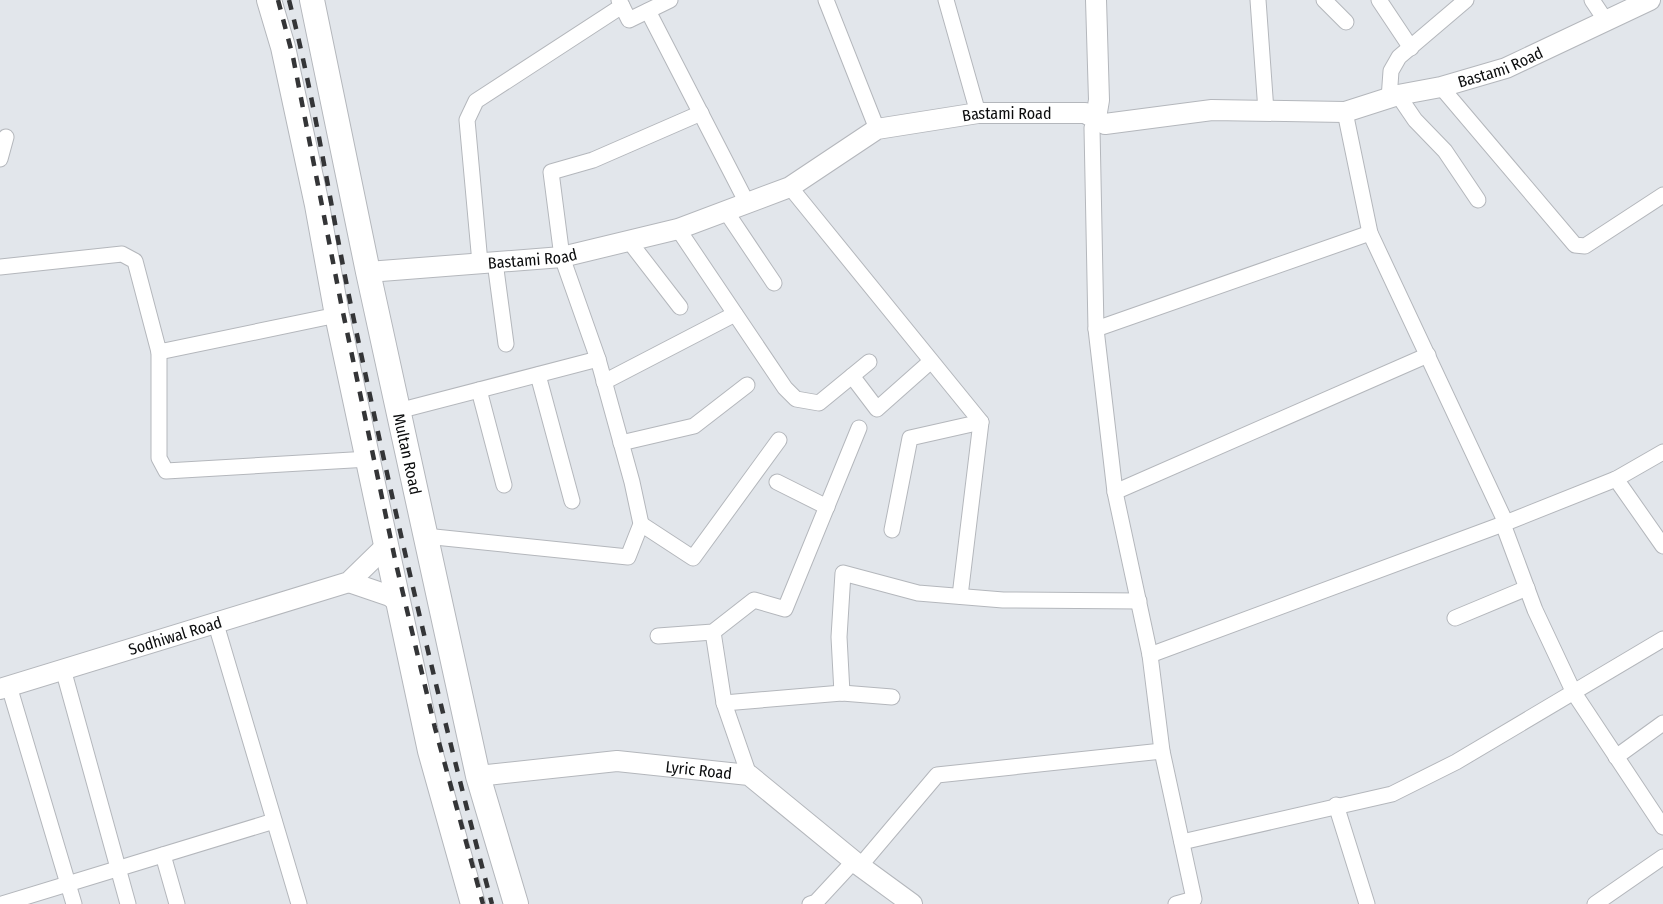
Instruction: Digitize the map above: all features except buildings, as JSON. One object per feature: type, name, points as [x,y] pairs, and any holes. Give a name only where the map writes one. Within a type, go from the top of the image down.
[{"type":"main road","points":[[269,0],[297,112],[337,315],[430,751],[472,904]]},
{"type":"main road","name":"Multan Road","points":[[312,0],[368,272],[478,776],[516,904]]},
{"type":"main road","points":[[297,112],[335,105]]},
{"type":"street","points":[[506,344],[487,263],[467,120],[476,101],[620,3],[629,20],[670,0]]},
{"type":"street","points":[[825,0],[877,129]]},
{"type":"street","points":[[946,0],[978,113]]},
{"type":"street","points":[[1096,0],[1099,100],[1092,128],[1096,329],[1115,492],[1150,655],[1162,751],[1194,899],[1176,904]]},
{"type":"street","points":[[1258,0],[1266,111]]},
{"type":"street","points":[[1324,0],[1346,22]]},
{"type":"street","points":[[1379,0],[1411,48]]},
{"type":"street","points":[[1466,0],[1399,57],[1391,71],[1393,97],[1445,151],[1478,200]]},
{"type":"street","points":[[1592,0],[1606,21]]},
{"type":"street","name":"Bastami Road","points":[[368,272],[562,257],[678,229],[790,187],[877,129],[978,113],[1085,113],[1106,124],[1212,110],[1345,112],[1393,97],[1441,87],[1506,68],[1650,0]]},
{"type":"street","points":[[648,11],[747,202]]},
{"type":"street","points":[[1441,87],[1575,245],[1584,246],[1663,195]]},
{"type":"street","points":[[1345,112],[1370,233],[1505,524],[1553,653],[1574,693],[1616,757],[1657,807],[1663,827]]},
{"type":"street","points":[[425,536],[628,557],[641,524],[598,359],[562,257],[551,172],[593,160],[702,113]]},
{"type":"street","points":[[0,159],[6,136]]},
{"type":"street","points":[[790,187],[981,422],[960,596]]},
{"type":"street","points":[[725,210],[774,283]]},
{"type":"street","points":[[678,229],[785,388],[796,399],[819,403],[869,362]]},
{"type":"street","points":[[1096,329],[1370,233]]},
{"type":"street","points":[[629,241],[680,307]]},
{"type":"street","points":[[0,267],[122,254],[135,261],[159,352],[159,458],[166,471],[369,459]]},
{"type":"street","points":[[604,382],[735,314]]},
{"type":"street","points":[[159,352],[337,315]]},
{"type":"street","points":[[1115,492],[1428,355]]},
{"type":"street","points":[[398,411],[598,359]]},
{"type":"street","points":[[852,376],[877,409],[930,362]]},
{"type":"street","points":[[538,375],[572,501]]},
{"type":"street","points":[[621,443],[694,426],[747,385]]},
{"type":"street","points":[[479,390],[504,485]]},
{"type":"street","points":[[892,530],[910,438],[981,422]]},
{"type":"street","points":[[658,636],[713,632],[754,600],[785,609],[859,428]]},
{"type":"street","points":[[641,524],[693,558],[779,440]]},
{"type":"street","points":[[1150,655],[1505,524],[1616,479],[1663,452]]},
{"type":"street","points":[[1616,479],[1663,546]]},
{"type":"street","points":[[777,482],[827,507]]},
{"type":"street","name":"Sodhiwal Road","points":[[4,688],[215,621],[349,582],[387,545]]},
{"type":"street","points":[[842,693],[840,637],[843,573],[918,593],[1003,600],[1139,601]]},
{"type":"street","points":[[349,582],[390,596],[399,603]]},
{"type":"street","points":[[1455,618],[1527,588]]},
{"type":"street","points":[[215,621],[298,904]]},
{"type":"street","points":[[713,632],[724,703],[749,775]]},
{"type":"street","points":[[1182,842],[1392,794],[1424,780],[1663,639]]},
{"type":"street","points":[[63,669],[128,904]]},
{"type":"street","points":[[4,688],[74,904]]},
{"type":"street","points":[[724,703],[842,693],[892,697]]},
{"type":"street","points":[[1616,757],[1663,723]]},
{"type":"street","points":[[814,904],[857,864],[937,775],[1162,751]]},
{"type":"street","name":"Lyric Road","points":[[478,776],[617,761],[749,775],[857,864],[912,904]]},
{"type":"street","points":[[1336,805],[1367,904]]},
{"type":"street","points":[[2,904],[27,900],[68,884],[274,822]]},
{"type":"street","points":[[163,855],[177,904]]},
{"type":"street","points":[[1595,904],[1663,857]]},
{"type":"railway","points":[[278,0],[293,57],[341,303],[396,564],[435,728],[483,904]]},
{"type":"railway","points":[[289,0],[315,114],[351,306],[383,456],[435,681],[492,904]]}]
